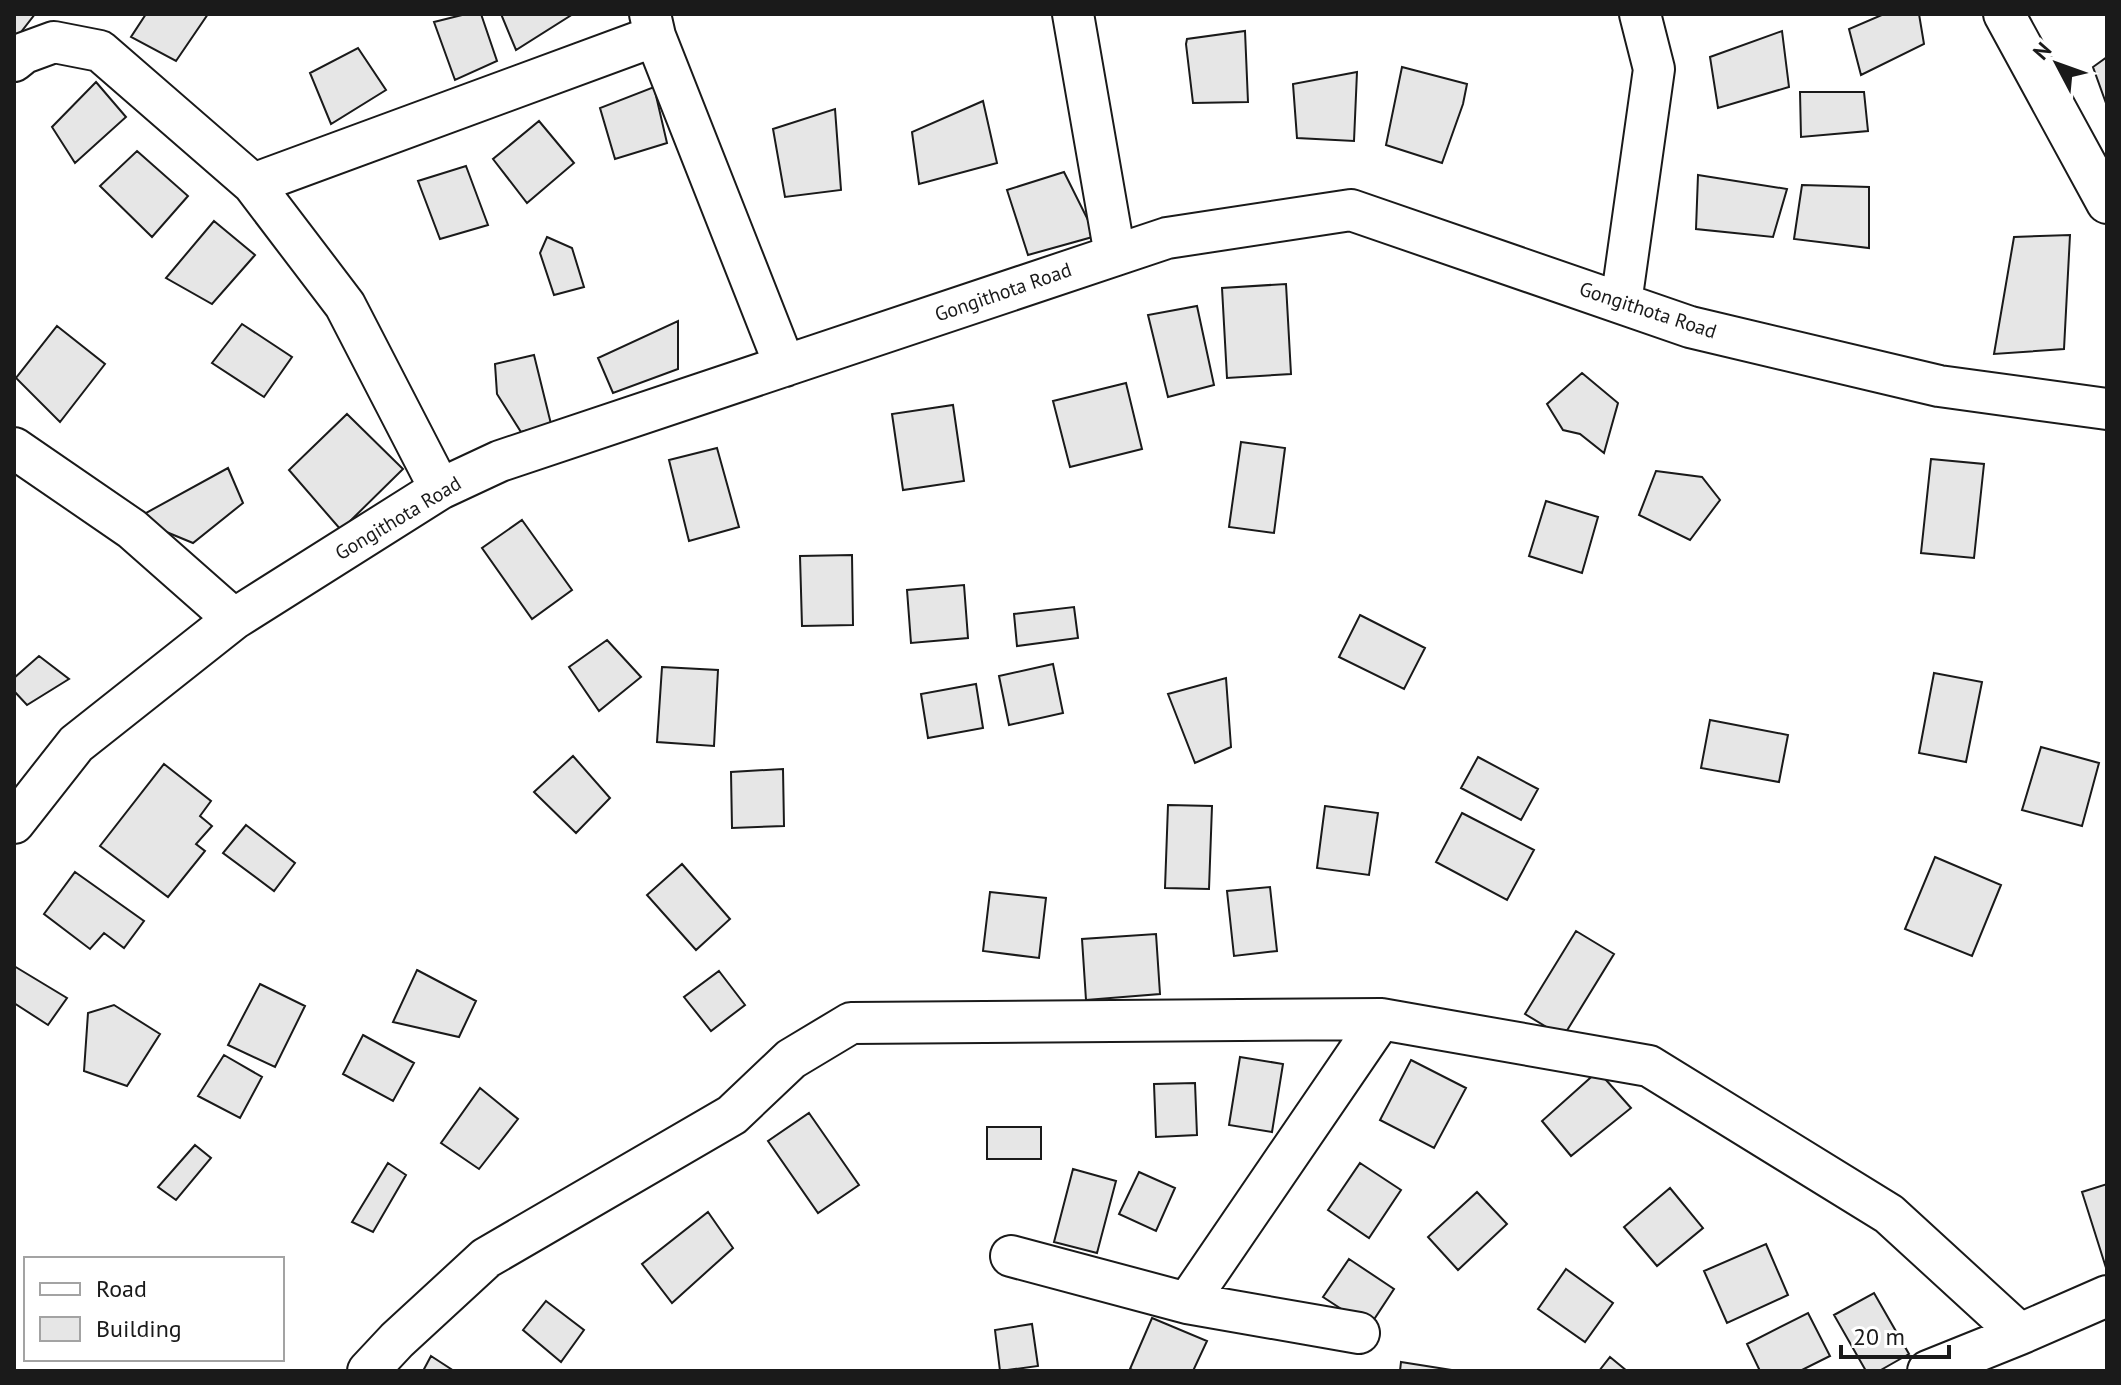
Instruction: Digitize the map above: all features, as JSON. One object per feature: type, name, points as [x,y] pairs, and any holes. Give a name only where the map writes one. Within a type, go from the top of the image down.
[{"type":"street","points":[[1073,14],[1115,255]]},
{"type":"street","points":[[1621,303],[1654,69],[1640,14]]},
{"type":"street","points":[[2004,14],[2107,203]]},
{"type":"street","points":[[253,184],[652,25],[785,366]]},
{"type":"street","points":[[14,61],[61,28],[100,51],[253,184],[345,305],[440,489]]},
{"type":"street","name":"Gongithota Road","points":[[14,823],[76,744],[234,619],[440,489],[500,461],[1167,238],[1351,210],[1690,327],[1939,386],[2107,409]]},
{"type":"street","points":[[14,448],[132,529],[234,619]]},
{"type":"street","points":[[1187,1303],[1381,1019]]},
{"type":"street","points":[[368,1371],[486,1258],[732,1115],[791,1059],[851,1023],[1381,1019],[1649,1066],[1889,1214],[2020,1334]]},
{"type":"street","points":[[1011,1256],[1187,1303],[1359,1333]]},
{"type":"street","points":[[1928,1371],[2107,1296]]},
{"type":"building","points":[[14,14],[35,14],[14,41]]},
{"type":"building","points":[[146,14],[208,14],[176,61],[131,37]]},
{"type":"building","points":[[466,14],[481,14],[497,61],[455,80],[434,22]]},
{"type":"building","points":[[501,14],[573,14],[516,50]]},
{"type":"building","points":[[1884,14],[1919,14],[1924,44],[1861,75],[1849,29]]},
{"type":"building","points":[[1245,31],[1248,102],[1193,103],[1187,39]]},
{"type":"building","points":[[1782,31],[1789,87],[1718,108],[1710,57]]},
{"type":"building","points":[[358,48],[386,90],[331,124],[310,73]]},
{"type":"building","points":[[2107,57],[2107,106],[2093,67]]},
{"type":"building","points":[[1402,67],[1467,84],[1442,163],[1386,145]]},
{"type":"building","points":[[1357,72],[1354,141],[1297,138],[1293,84]]},
{"type":"building","points":[[96,82],[126,117],[75,163],[52,127]]},
{"type":"building","points":[[654,87],[667,143],[615,159],[600,108]]},
{"type":"building","points":[[1800,92],[1864,92],[1868,131],[1801,137]]},
{"type":"building","points":[[983,101],[997,163],[919,184],[912,132]]},
{"type":"building","points":[[835,109],[841,190],[785,197],[773,129]]},
{"type":"building","points":[[539,121],[574,163],[527,203],[493,159]]},
{"type":"building","points":[[137,151],[188,196],[152,237],[100,186]]},
{"type":"building","points":[[466,166],[488,225],[440,239],[418,181]]},
{"type":"building","points":[[1064,172],[1096,236],[1028,255],[1007,190]]},
{"type":"building","points":[[1698,175],[1787,189],[1773,237],[1696,229]]},
{"type":"building","points":[[1802,185],[1869,187],[1869,248],[1794,239]]},
{"type":"building","points":[[214,221],[255,255],[212,304],[166,278]]},
{"type":"building","points":[[2070,235],[2064,349],[1994,354],[2014,237]]},
{"type":"building","points":[[547,237],[572,248],[584,287],[554,295],[540,253]]},
{"type":"building","points":[[1286,284],[1291,374],[1227,378],[1222,288]]},
{"type":"building","points":[[1197,306],[1214,385],[1168,397],[1148,315]]},
{"type":"building","points":[[678,321],[678,369],[613,393],[598,358]]},
{"type":"building","points":[[242,324],[292,357],[264,397],[212,363]]},
{"type":"building","points":[[57,326],[105,364],[60,422],[16,378]]},
{"type":"building","points":[[534,355],[551,424],[521,432],[497,394],[495,364]]},
{"type":"building","points":[[1582,373],[1618,403],[1604,453],[1580,434],[1563,430],[1547,404]]},
{"type":"building","points":[[1126,383],[1142,449],[1070,467],[1053,401]]},
{"type":"building","points":[[953,405],[964,481],[903,490],[892,414]]},
{"type":"building","points":[[347,414],[403,469],[341,530],[289,470]]},
{"type":"building","points":[[1241,442],[1285,448],[1274,533],[1229,527]]},
{"type":"building","points":[[717,448],[739,527],[689,541],[669,460]]},
{"type":"building","points":[[1931,459],[1984,464],[1974,558],[1921,553]]},
{"type":"building","points":[[228,468],[243,503],[193,543],[135,519]]},
{"type":"building","points":[[1656,471],[1702,477],[1720,500],[1690,540],[1639,515]]},
{"type":"building","points":[[1546,501],[1598,517],[1582,573],[1529,556]]},
{"type":"building","points":[[522,520],[572,590],[532,619],[482,548]]},
{"type":"building","points":[[852,555],[853,625],[802,626],[800,556]]},
{"type":"building","points":[[964,585],[968,638],[911,643],[907,590]]},
{"type":"building","points":[[1074,607],[1078,638],[1017,646],[1014,614]]},
{"type":"building","points":[[1360,615],[1425,648],[1404,689],[1339,657]]},
{"type":"building","points":[[607,640],[641,677],[599,711],[569,667]]},
{"type":"building","points":[[39,656],[69,679],[27,705],[14,691],[14,678]]},
{"type":"building","points":[[1053,664],[1063,713],[1009,725],[999,676]]},
{"type":"building","points":[[662,667],[718,670],[714,746],[657,742]]},
{"type":"building","points":[[1934,673],[1982,682],[1966,762],[1919,753]]},
{"type":"building","points":[[1226,678],[1231,747],[1195,763],[1168,694]]},
{"type":"building","points":[[976,684],[983,728],[928,738],[921,694]]},
{"type":"building","points":[[1710,720],[1788,735],[1779,782],[1701,768]]},
{"type":"building","points":[[2041,747],[2099,763],[2082,826],[2022,810]]},
{"type":"building","points":[[573,756],[610,798],[576,833],[534,792]]},
{"type":"building","points":[[1478,757],[1538,789],[1521,820],[1461,788]]},
{"type":"building","points":[[164,764],[211,801],[200,816],[212,826],[196,844],[205,851],[168,897],[100,846]]},
{"type":"building","points":[[783,769],[784,826],[732,828],[731,772]]},
{"type":"building","points":[[1168,805],[1212,806],[1209,889],[1165,888]]},
{"type":"building","points":[[1325,806],[1378,813],[1369,875],[1317,868]]},
{"type":"building","points":[[1462,813],[1534,850],[1507,900],[1436,862]]},
{"type":"building","points":[[246,825],[295,863],[274,891],[223,853]]},
{"type":"building","points":[[1935,857],[2001,885],[1972,956],[1905,929]]},
{"type":"building","points":[[682,864],[730,919],[696,950],[647,895]]},
{"type":"building","points":[[75,872],[144,921],[124,948],[104,933],[90,949],[44,914]]},
{"type":"building","points":[[1270,887],[1277,951],[1234,956],[1227,891]]},
{"type":"building","points":[[990,892],[1046,898],[1039,958],[983,951]]},
{"type":"building","points":[[1576,931],[1614,954],[1563,1037],[1525,1014]]},
{"type":"building","points":[[1156,934],[1160,994],[1086,1000],[1082,939]]},
{"type":"building","points":[[14,966],[67,998],[48,1025],[14,1003]]},
{"type":"building","points":[[417,970],[476,1001],[459,1037],[393,1022]]},
{"type":"building","points":[[719,971],[745,1005],[711,1031],[684,997]]},
{"type":"building","points":[[260,984],[305,1006],[275,1067],[228,1045]]},
{"type":"building","points":[[114,1005],[160,1034],[127,1086],[84,1071],[88,1013]]},
{"type":"building","points":[[363,1035],[414,1063],[393,1101],[343,1074]]},
{"type":"building","points":[[224,1055],[262,1077],[240,1118],[198,1096]]},
{"type":"building","points":[[1240,1057],[1283,1064],[1272,1132],[1229,1125]]},
{"type":"building","points":[[1411,1060],[1466,1088],[1434,1148],[1380,1120]]},
{"type":"building","points":[[1598,1071],[1631,1108],[1571,1156],[1542,1121]]},
{"type":"building","points":[[1195,1083],[1197,1135],[1156,1137],[1154,1084]]},
{"type":"building","points":[[480,1088],[518,1119],[479,1169],[441,1143]]},
{"type":"building","points":[[809,1113],[859,1185],[818,1213],[768,1141]]},
{"type":"building","points":[[987,1127],[1041,1127],[1041,1159],[987,1159]]},
{"type":"building","points":[[195,1145],[211,1158],[176,1200],[158,1187]]},
{"type":"building","points":[[388,1163],[406,1175],[373,1232],[352,1222]]},
{"type":"building","points":[[1360,1163],[1401,1190],[1369,1238],[1328,1210]]},
{"type":"building","points":[[1073,1169],[1116,1181],[1097,1253],[1054,1242]]},
{"type":"building","points":[[1139,1172],[1175,1188],[1156,1231],[1119,1214]]},
{"type":"building","points":[[2107,1184],[2107,1271],[2082,1192]]},
{"type":"building","points":[[1670,1188],[1703,1228],[1657,1266],[1624,1227]]},
{"type":"building","points":[[1477,1192],[1507,1224],[1458,1270],[1428,1237]]},
{"type":"building","points":[[708,1212],[733,1248],[672,1303],[642,1264]]},
{"type":"building","points":[[1766,1244],[1788,1295],[1727,1323],[1704,1271]]},
{"type":"building","points":[[1349,1259],[1394,1289],[1369,1327],[1323,1297]]},
{"type":"building","points":[[1566,1269],[1613,1303],[1585,1342],[1538,1309]]},
{"type":"building","points":[[1874,1293],[1909,1354],[1879,1371],[1866,1371],[1834,1315]]},
{"type":"building","points":[[546,1301],[584,1330],[561,1362],[523,1330]]},
{"type":"building","points":[[1808,1313],[1830,1356],[1800,1371],[1760,1371],[1747,1344]]},
{"type":"building","points":[[1152,1318],[1207,1341],[1193,1371],[1130,1369]]},
{"type":"building","points":[[1032,1324],[1038,1366],[1000,1371],[995,1330]]},
{"type":"building","points":[[431,1356],[454,1371],[423,1371]]},
{"type":"building","points":[[1610,1357],[1627,1371],[1599,1371]]},
{"type":"building","points":[[1401,1362],[1458,1371],[1400,1371]]}]
